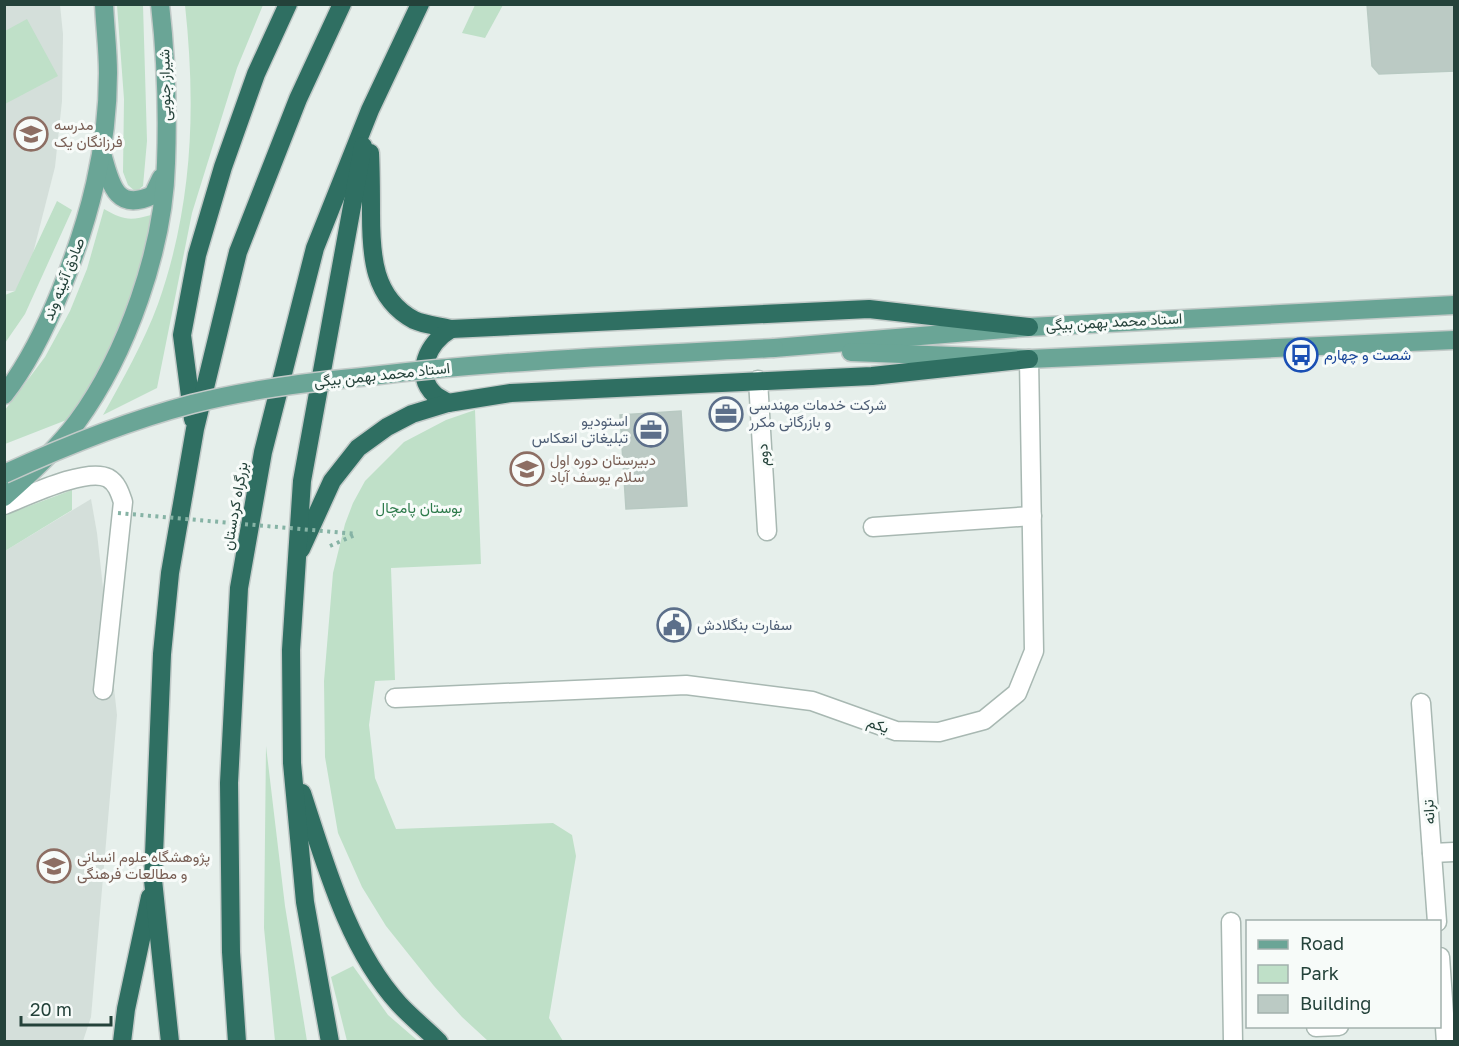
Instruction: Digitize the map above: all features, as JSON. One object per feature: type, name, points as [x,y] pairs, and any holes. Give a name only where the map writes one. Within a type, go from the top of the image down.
[{"type":"highway","points":[[278,24],[280,4]]},
{"type":"highway","points":[[195,429],[182,335],[197,255],[223,167],[256,74],[288,4]]},
{"type":"highway","points":[[170,1041],[153,880],[162,654],[170,573],[195,429],[238,252],[298,99],[342,4]]},
{"type":"highway","name":"بزرگراه کردستان","points":[[237,1041],[231,952],[229,783],[239,588],[263,452],[315,248],[370,110],[420,4]]},
{"type":"highway","points":[[370,110],[372,259],[387,296],[398,308],[415,320],[450,329],[869,309],[1029,327]]},
{"type":"highway","points":[[330,1041],[304,902],[292,763],[291,650],[302,481],[370,110]]},
{"type":"highway","points":[[448,402],[434,394],[425,378],[424,363],[430,347],[450,329]]},
{"type":"highway","points":[[296,561],[332,481],[358,448],[387,427],[412,414],[448,402],[512,393],[872,376],[1029,359]]},
{"type":"highway","points":[[292,763],[334,890],[363,953],[398,1003],[439,1041]]},
{"type":"highway","points":[[122,1041],[126,1009],[153,880]]},
{"type":"main road","points":[[104,4],[108,72],[102,154],[110,181],[115,192],[126,200],[141,200],[153,195],[166,165]]},
{"type":"main road","name":"شیراز جنوبی","points":[[4,497],[32,473],[77,422],[119,351],[146,281],[156,236],[166,165],[165,53],[160,4]]},
{"type":"main road","name":"صادق آئینه وند","points":[[4,395],[24,366],[49,320],[84,231],[102,154]]},
{"type":"main road","name":"استاد محمد بهمن بیگی","points":[[4,474],[63,447],[192,404],[329,380],[496,363],[774,348],[1029,327],[1455,305]]},
{"type":"main road","name":"استاد محمد بهمن بیگی","points":[[774,348],[1029,359],[1455,340]]},
{"type":"street","name":"یکم","points":[[394,698],[686,685],[812,701],[896,732],[939,732],[984,720],[1017,693],[1034,651],[1029,359]]},
{"type":"street","name":"دوم","points":[[758,380],[767,531]]},
{"type":"street","points":[[4,505],[70,480],[92,476],[108,478],[117,485],[123,502],[104,690]]},
{"type":"street","points":[[873,527],[1032,516]]},
{"type":"street","name":"ترانه","points":[[1421,703],[1437,920]]},
{"type":"street","points":[[1432,853],[1455,852]]},
{"type":"street","points":[[1231,922],[1233,1041]]},
{"type":"street","points":[[1441,990],[1442,1022],[1446,1041]]},
{"type":"path","points":[[118,513],[357,534]]},
{"type":"shaded area","name":"مدرسه فرزانگان یک","points":[[4,5],[60,5],[63,34],[62,101],[55,167],[29,269],[15,291],[4,291]]},
{"type":"shaded area","name":"پژوهشگاه علوم انسانی و مطالعات فرهنگی","points":[[91,499],[97,533],[117,715],[91,1017],[83,1041],[5,1042],[5,551]]},
{"type":"green space","points":[[117,5],[143,5],[147,141],[143,186],[136,192],[128,185],[123,172],[124,99]]},
{"type":"green space","points":[[185,5],[263,5],[237,68],[192,213],[157,388],[103,415],[133,360],[158,304],[179,230],[189,156],[191,118]]},
{"type":"green space","points":[[475,5],[503,5],[485,38],[462,33]]},
{"type":"green space","points":[[27,19],[58,76],[5,104],[5,31]]},
{"type":"green space","points":[[57,201],[72,210],[25,314],[5,343],[5,295],[15,291]]},
{"type":"green space","points":[[104,209],[127,218],[151,215],[147,247],[121,331],[69,419],[5,444],[5,410],[45,357],[70,311],[87,269]]},
{"type":"green space","name":"بوستان پامچال","points":[[475,410],[481,564],[391,568],[395,680],[375,681],[369,725],[375,778],[396,829],[553,823],[572,835],[576,856],[549,1018],[563,1041],[488,1041],[434,986],[386,926],[362,887],[338,833],[325,757],[324,681],[333,573],[345,524],[353,503],[365,481],[404,442],[446,420]]},
{"type":"green space","points":[[72,490],[72,510],[5,551],[5,515]]},
{"type":"green space","points":[[266,746],[285,906],[307,1041],[275,1041],[264,928]]},
{"type":"green space","points":[[353,966],[388,1015],[418,1041],[347,1041],[331,977]]},
{"type":"building","points":[[1367,4],[1455,4],[1455,71],[1379,74],[1372,66]]},
{"type":"building","points":[[681,411],[687,506],[626,509],[620,415]]},
{"type":"place","name":"مدرسه فرزانگان یک","points":[[31,134]]},
{"type":"place","name":"شصت و چهارم","points":[[1301,355]]},
{"type":"place","name":"شرکت خدمات مهندسی و بازرگانی مکرر","points":[[726,414]]},
{"type":"place","name":"استودیو تبلیغاتی انعکاس","points":[[651,430]]},
{"type":"place","name":"دبیرستان دوره اول سلام یوسف آباد","points":[[527,469]]},
{"type":"place","name":"سفارت بنگلادش","points":[[674,625]]},
{"type":"place","name":"پژوهشگاه علوم انسانی و مطالعات فرهنگی","points":[[54,866]]}]
